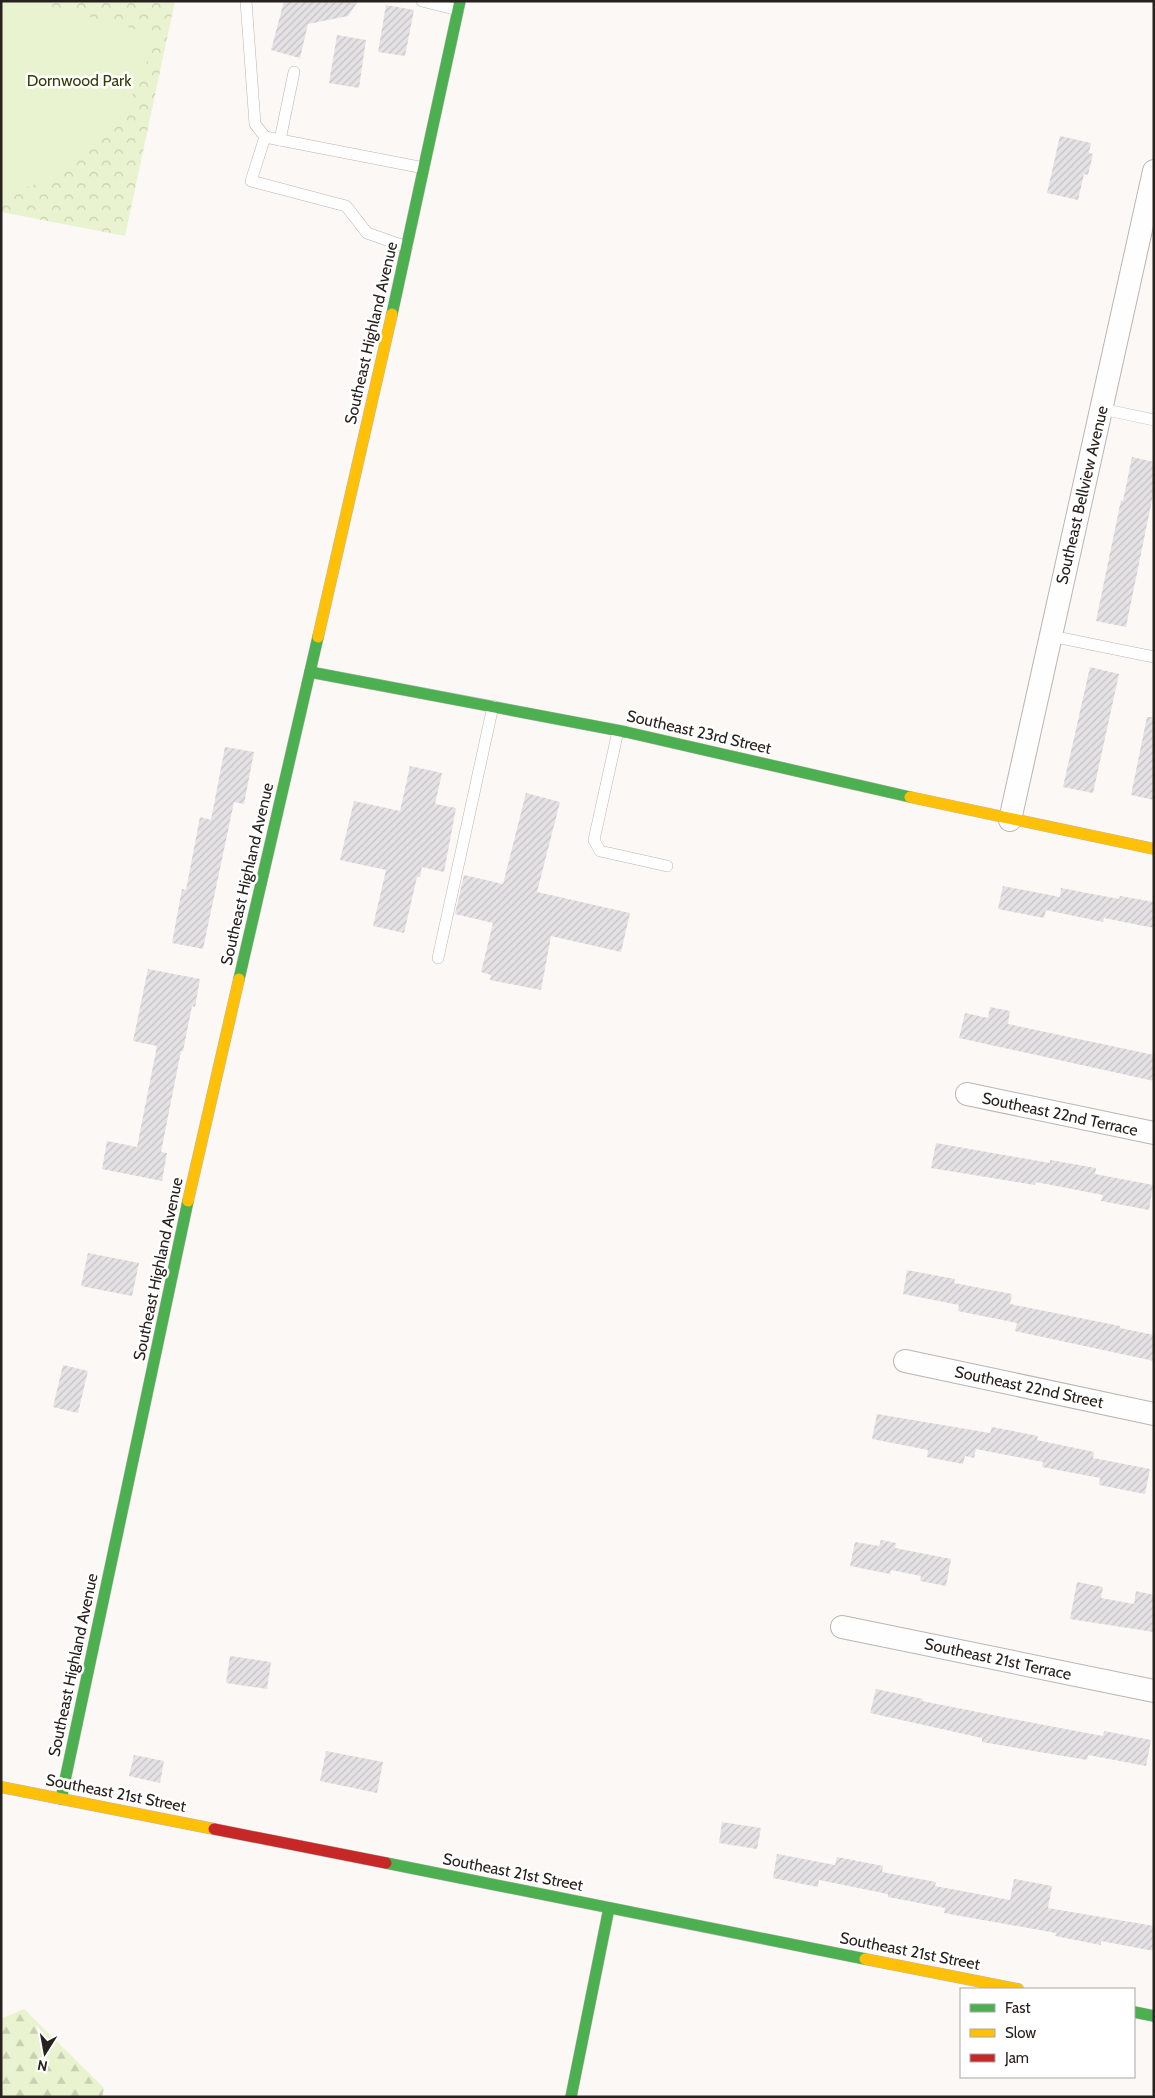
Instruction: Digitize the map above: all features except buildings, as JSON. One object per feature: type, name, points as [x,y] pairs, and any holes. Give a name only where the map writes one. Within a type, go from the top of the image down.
[{"type":"street","name":"Southeast Highland Avenue","points":[[61,1799],[185,1215],[407,247],[459,6]]},
{"type":"street","name":"Southeast Bellview Avenue","points":[[1010,820],[1154,170]]},
{"type":"street","name":"Southeast 23rd Street","points":[[310,672],[618,731],[1010,820],[1154,850]]},
{"type":"street","name":"Southeast 22nd Terrace","points":[[967,1094],[1154,1134]]},
{"type":"street","name":"Southeast 22nd Street","points":[[905,1361],[1154,1414]]},
{"type":"street","name":"Southeast 21st Terrace","points":[[842,1627],[1154,1691]]},
{"type":"street","name":"Southeast 21st Street","points":[[1,1787],[1013,1988]]},
{"type":"street","points":[[571,2097],[609,1908]]},
{"type":"street","points":[[1135,2012],[1154,2016]]},
{"type":"lane","points":[[246,1],[255,124],[265,137],[424,168]]},
{"type":"lane","points":[[422,1],[459,6]]},
{"type":"lane","points":[[280,140],[294,72]]},
{"type":"lane","points":[[265,137],[252,181],[346,206],[367,233],[407,247]]},
{"type":"lane","points":[[1102,410],[1154,420]]},
{"type":"lane","points":[[1051,636],[1154,657]]},
{"type":"lane","points":[[438,958],[493,706]]},
{"type":"lane","points":[[618,731],[594,840],[600,851],[667,866]]},
{"type":"green space","name":"Dornwood Park","points":[[1,1],[175,1],[125,236],[1,212]]},
{"type":"green space","name":"Dornwood Park","points":[[1,1],[29,1],[154,34],[148,57],[130,99],[104,136],[69,166],[49,178],[31,186],[1,195]]},
{"type":"green space","points":[[24,2009],[104,2088],[102,2097],[1,2097],[1,2019]]},
{"type":"traffic: fast","points":[[392,314],[460,1]]},
{"type":"traffic: fast","points":[[239,979],[318,637]]},
{"type":"traffic: fast","points":[[310,672],[626,732],[910,797]]},
{"type":"traffic: fast","points":[[61,1799],[188,1201]]},
{"type":"traffic: fast","points":[[386,1863],[865,1959]]},
{"type":"traffic: fast","points":[[571,2097],[609,1908]]},
{"type":"traffic: fast","points":[[1135,2012],[1154,2016]]},
{"type":"traffic: slow","points":[[318,637],[392,314]]},
{"type":"traffic: slow","points":[[910,797],[1154,849]]},
{"type":"traffic: slow","points":[[188,1201],[239,979]]},
{"type":"traffic: slow","points":[[1,1787],[214,1829]]},
{"type":"traffic: slow","points":[[865,1959],[1013,1988]]},
{"type":"traffic: jam","points":[[214,1829],[386,1863]]}]
